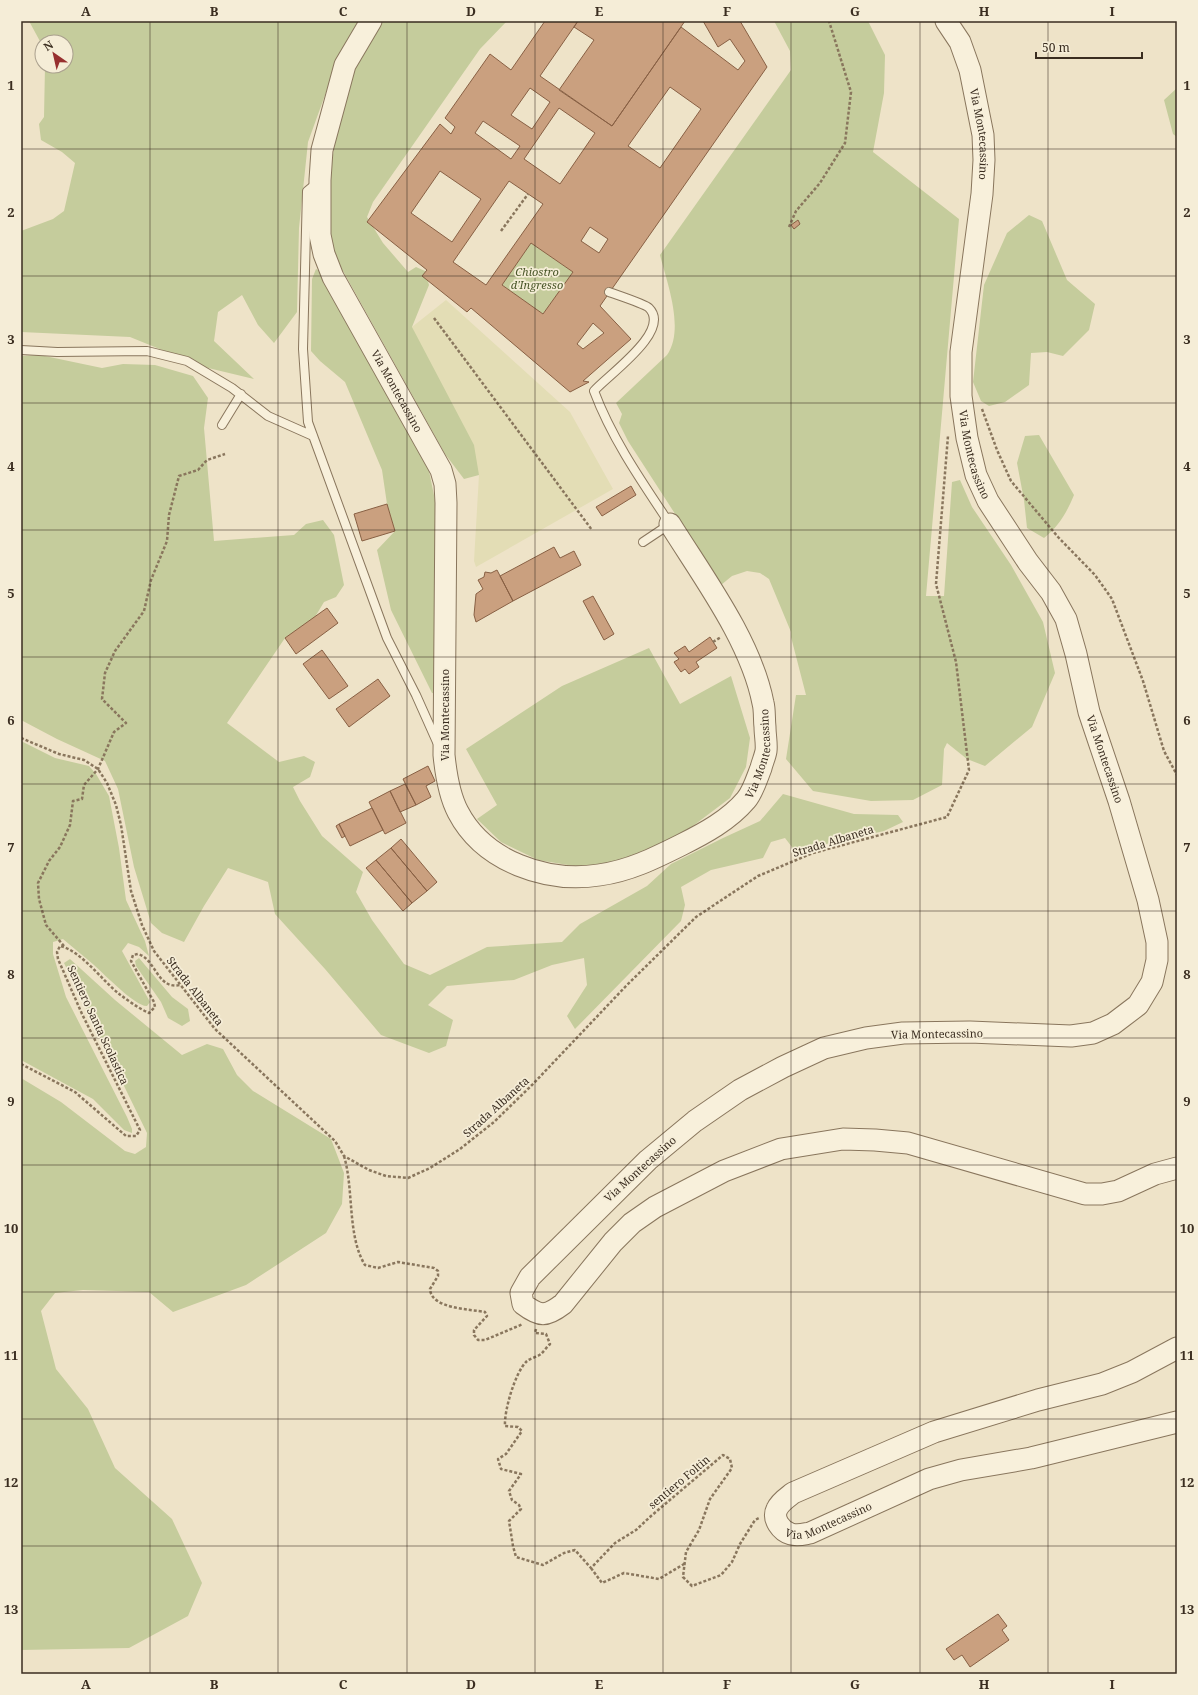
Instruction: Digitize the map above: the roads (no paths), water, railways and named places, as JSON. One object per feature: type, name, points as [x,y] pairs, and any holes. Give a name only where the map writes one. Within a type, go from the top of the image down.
[{"type":"street","name":"Via Montecassino","points":[[371,21],[345,65],[322,150],[320,180],[320,235],[326,260],[333,277],[441,470],[445,484],[444,755],[446,774],[452,799],[459,814],[484,844],[501,856],[538,872],[552,875],[577,877],[619,871],[648,861],[703,834],[722,821],[748,798],[758,778],[766,751],[763,703],[753,668],[735,629],[670,524]]},
{"type":"street","name":"Via Montecassino","points":[[946,21],[960,42],[970,70],[983,135],[984,160],[982,194],[961,352],[961,396],[967,438],[976,475],[988,501],[1028,562],[1051,592],[1066,619],[1076,654],[1089,712],[1119,801],[1148,900],[1157,942],[1157,960],[1152,982],[1138,1005],[1113,1024],[1093,1033],[1071,1036],[970,1032],[903,1034],[866,1038],[824,1048],[783,1067],[746,1086],[695,1121],[648,1160],[530,1277],[521,1293],[523,1304],[529,1316],[543,1315],[553,1312],[563,1304],[613,1242],[632,1224],[655,1207],[724,1171],[781,1149],[843,1139],[908,1143],[1085,1194],[1102,1194],[1118,1191],[1156,1174],[1177,1168]]},
{"type":"street","name":"Via Montecassino","points":[[1177,1348],[1132,1372],[1102,1384],[1038,1400],[934,1432],[793,1493],[783,1500],[776,1509],[776,1520],[782,1529],[790,1534],[800,1535],[810,1533],[929,1479],[961,1470],[1031,1458],[1177,1422]]},
{"type":"lane","points":[[320,180],[307,192],[302,349],[308,422],[388,638],[444,755]]},
{"type":"lane","points":[[609,292],[649,308],[654,316],[655,323],[644,343],[594,391],[600,407],[640,481],[670,524],[642,542]]},
{"type":"lane","points":[[21,350],[57,352],[147,351],[187,361],[241,394],[268,416],[313,436]]},
{"type":"lane","points":[[222,425],[241,394]]},
{"type":"park label","name":"Chiostro d'Ingresso","points":[[537,278]]}]
